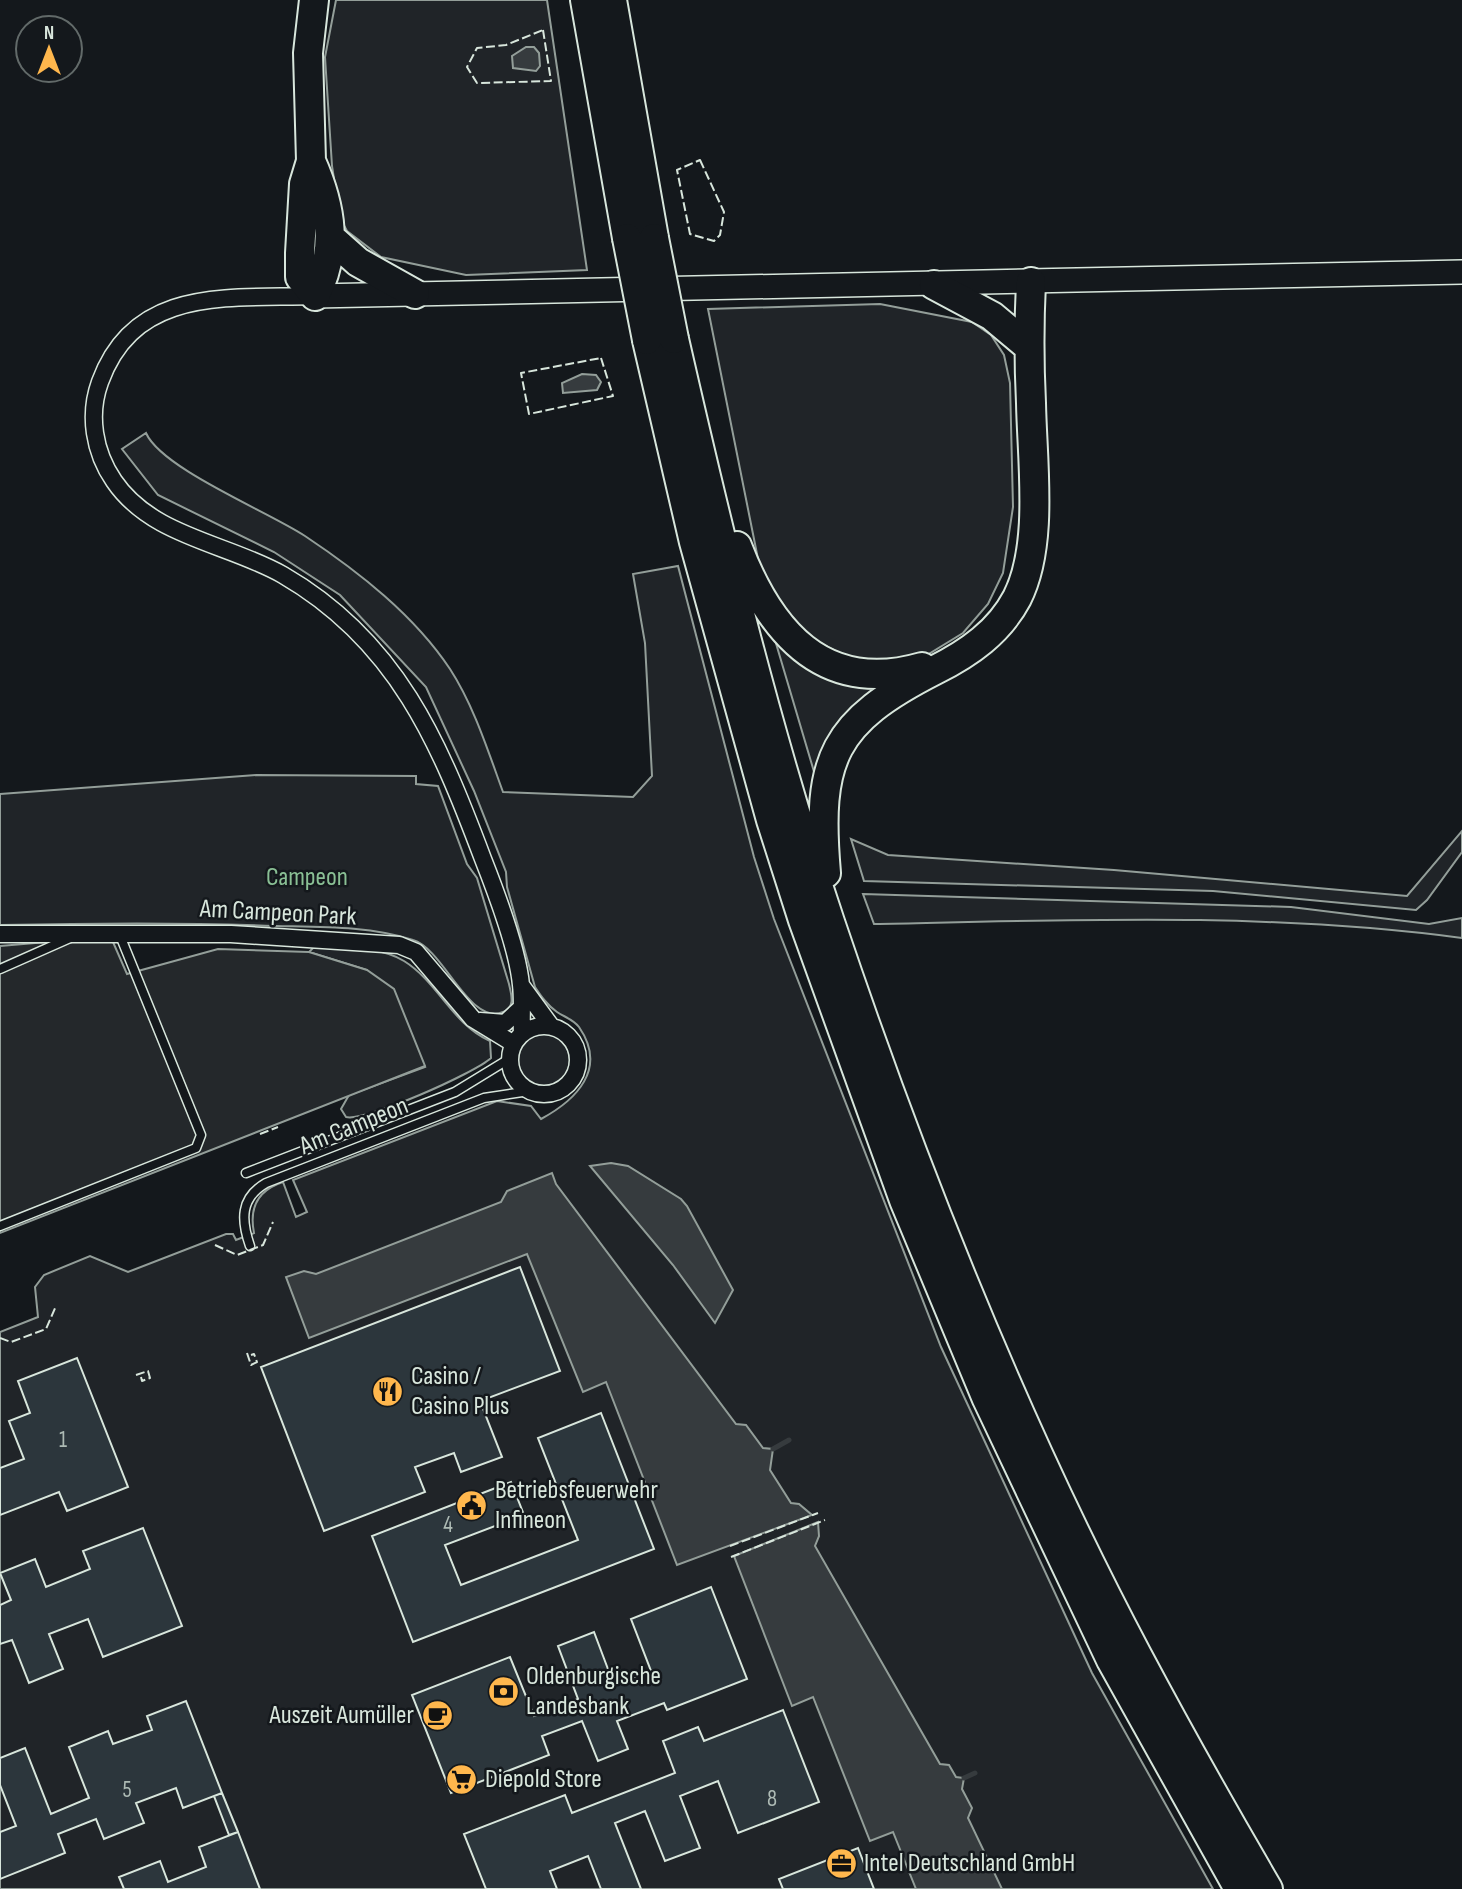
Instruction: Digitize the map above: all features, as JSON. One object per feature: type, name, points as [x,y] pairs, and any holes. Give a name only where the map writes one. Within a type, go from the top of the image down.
[{"type":"highway","points":[[311,161],[321,184],[331,238],[329,264],[314,296],[300,276],[304,184],[311,161],[308,52],[314,0]]},
{"type":"highway","points":[[565,0],[674,339],[720,543],[805,857],[816,921],[904,1200],[987,1399],[1111,1660],[1240,1889]]},
{"type":"highway","points":[[586,0],[608,130]]},
{"type":"highway","points":[[612,0],[640,238],[647,340],[698,555],[805,857],[816,921],[1010,1388],[1136,1652],[1268,1889]]},
{"type":"highway","points":[[331,238],[358,262],[415,294]]},
{"type":"highway","points":[[805,857],[824,797],[829,771],[837,749],[851,728],[891,693],[968,653],[1003,620],[1017,597],[1029,561],[1034,503],[1029,347],[1031,282]]},
{"type":"highway","points":[[934,285],[992,316],[1029,347]]},
{"type":"highway","points":[[690,410],[737,547],[753,586],[776,624],[809,652],[850,673],[895,675],[968,653]]},
{"type":"main road","points":[[314,296],[1462,272]]},
{"type":"street","points":[[314,296],[195,302],[164,310],[145,319],[114,349],[96,390],[94,424],[99,452],[115,482],[141,510],[179,532],[238,554],[283,575],[349,625],[402,684],[421,714],[458,792],[494,887],[521,985],[511,1072],[518,1083],[529,1091],[542,1095],[556,1093],[566,1087],[578,1069],[576,1047],[570,1037],[551,1026],[521,985]]},
{"type":"street","name":"Am Campeon Park","points":[[0,934],[231,934],[399,945],[416,952],[424,959],[473,1019],[515,1045]]},
{"type":"street","points":[[473,1019],[493,1024],[505,1023],[520,1009]]},
{"type":"street","points":[[515,1045],[535,1027],[551,1026]]},
{"type":"lane","points":[[0,969],[82,933]]},
{"type":"lane","points":[[0,1226],[196,1148],[201,1135],[119,933]]},
{"type":"lane","name":"Am Campeon","points":[[246,1173],[454,1092],[515,1045]]},
{"type":"lane","name":"Am Campeon","points":[[250,1246],[243,1222],[244,1207],[249,1196],[266,1183],[484,1098],[529,1091]]},
{"type":"green space","points":[[336,0],[547,0],[587,270],[466,275],[381,257],[347,231],[340,218],[332,166],[325,57]]},
{"type":"green space","points":[[880,304],[972,322],[991,335],[1004,355],[1010,383],[1013,507],[1003,573],[988,604],[963,633],[927,655],[859,663],[808,637],[788,617],[761,574],[708,309]]},
{"type":"green space","points":[[146,433],[156,447],[173,461],[218,489],[305,536],[345,564],[403,613],[436,649],[459,683],[480,729],[503,792],[633,797],[652,776],[645,643],[633,574],[678,566],[754,857],[774,919],[941,1347],[1092,1673],[1213,1889],[0,1889],[0,1332],[38,1317],[35,1287],[44,1275],[90,1256],[128,1272],[226,1234],[233,1234],[236,1240],[254,1233],[254,1208],[262,1195],[274,1185],[283,1182],[296,1217],[307,1212],[293,1180],[497,1101],[531,1106],[541,1119],[576,1093],[589,1070],[587,1042],[579,1027],[550,1006],[535,987],[507,887],[506,872],[474,791],[426,687],[340,595],[274,552],[158,495],[122,449]]},
{"type":"green space","points":[[775,640],[882,685],[815,775]]},
{"type":"green space","name":"Campeon","points":[[256,775],[416,776],[416,784],[438,786],[467,864],[477,878],[509,984],[512,1000],[510,1007],[503,1012],[491,1013],[479,1008],[424,946],[413,940],[380,932],[328,927],[207,924],[0,925],[0,794]]},
{"type":"green space","points":[[1462,831],[1462,852],[1427,900],[1416,910],[1213,891],[864,881],[851,839],[888,855],[1114,870],[1407,896]]},
{"type":"green space","points":[[863,894],[1291,907],[1429,924],[1462,918],[1462,938],[1316,924],[1242,921],[1095,920],[874,924]]},
{"type":"green space","points":[[314,947],[372,950],[404,961],[426,980],[465,1024],[490,1041],[491,1058],[420,1095],[374,1112],[346,1117],[341,1109],[349,1095],[425,1067],[367,970],[309,952]]},
{"type":"green space","points":[[543,1033],[562,1041],[570,1060],[562,1079],[543,1087],[524,1079],[516,1060],[524,1041]]},
{"type":"shaded area","points":[[526,47],[534,47],[539,53],[540,66],[536,71],[513,68],[512,56]]},
{"type":"shaded area","points":[[582,374],[596,375],[601,382],[597,390],[563,393],[562,383]]},
{"type":"shaded area","points":[[47,942],[113,942],[127,974],[218,949],[309,952],[367,970],[394,989],[425,1066],[0,1233],[0,946]]},
{"type":"shaded area","points":[[611,1163],[628,1166],[681,1199],[687,1206],[733,1290],[715,1323],[673,1265],[590,1166]]},
{"type":"shaded area","points":[[552,1173],[556,1184],[736,1424],[746,1425],[763,1448],[773,1449],[770,1470],[791,1503],[799,1504],[812,1515],[677,1565],[606,1382],[583,1392],[527,1254],[309,1338],[286,1277],[304,1271],[316,1274],[501,1202],[507,1191]]},
{"type":"shaded area","points":[[818,1522],[819,1536],[815,1546],[940,1764],[949,1765],[956,1777],[964,1778],[962,1789],[972,1808],[968,1818],[1002,1889],[916,1889],[893,1832],[870,1841],[813,1697],[792,1706],[734,1556]]},
{"type":"building","name":"Casino / Casino Plus","points":[[520,1267],[560,1371],[480,1401],[502,1457],[461,1472],[454,1453],[415,1467],[425,1492],[324,1531],[261,1367]]},
{"type":"building","points":[[77,1358],[128,1487],[67,1511],[59,1492],[0,1515],[0,1468],[24,1459],[9,1421],[30,1413],[18,1381]]},
{"type":"building","points":[[601,1413],[654,1549],[413,1642],[372,1536],[511,1482],[524,1515],[445,1545],[461,1585],[578,1540],[538,1438]]},
{"type":"building","points":[[143,1528],[182,1626],[103,1657],[88,1619],[49,1634],[63,1669],[29,1683],[12,1640],[0,1644],[0,1605],[11,1600],[0,1573],[35,1559],[46,1587],[90,1569],[83,1551]]},
{"type":"building","points":[[711,1587],[747,1679],[667,1710],[664,1703],[617,1721],[628,1749],[598,1761],[582,1721],[542,1736],[549,1755],[451,1793],[412,1695],[510,1657],[534,1716],[578,1699],[558,1646],[594,1632],[614,1685],[651,1671],[631,1619]]},
{"type":"building","points":[[186,1701],[222,1793],[183,1808],[176,1788],[136,1803],[144,1823],[104,1839],[96,1819],[58,1834],[65,1853],[0,1879],[0,1832],[16,1826],[0,1785],[0,1758],[25,1748],[51,1814],[89,1798],[69,1747],[108,1731],[113,1744],[152,1730],[147,1716]]},
{"type":"building","points":[[783,1710],[819,1802],[738,1833],[718,1781],[680,1796],[700,1848],[665,1861],[645,1811],[615,1823],[641,1889],[601,1889],[588,1856],[550,1871],[557,1889],[486,1889],[464,1834],[565,1795],[572,1813],[675,1773],[663,1741],[698,1727],[704,1741]]},
{"type":"building","points":[[222,1793],[238,1832],[229,1835],[214,1796]]},
{"type":"building","points":[[238,1832],[260,1889],[124,1889],[119,1877],[160,1861],[168,1882],[206,1867],[199,1847]]},
{"type":"building","name":"Intel Deutschland GmbH","points":[[858,1848],[874,1889],[783,1889],[779,1879]]},
{"type":"waterway","points":[[773,1449],[789,1440]]},
{"type":"waterway","points":[[964,1778],[975,1773]]},
{"type":"fence","points":[[543,30],[551,81],[477,83],[467,67],[477,48],[506,45],[543,30]]},
{"type":"fence","points":[[700,160],[724,212],[720,235],[714,241],[690,234],[677,170],[700,160]]},
{"type":"fence","points":[[601,358],[613,396],[529,414],[521,373],[601,358]]},
{"type":"fence","points":[[260,1134],[278,1127]]},
{"type":"fence","points":[[215,1245],[237,1255],[263,1245],[273,1222]]},
{"type":"fence","points":[[0,1338],[11,1342],[46,1329],[56,1306]]},
{"type":"fence","points":[[247,1353],[251,1365],[257,1362],[254,1354],[251,1355]]},
{"type":"fence","points":[[136,1375],[148,1371],[150,1378],[142,1381],[141,1377]]},
{"type":"fence","points":[[730,1546],[818,1513]]},
{"type":"fence","points":[[731,1557],[825,1520]]},
{"type":"place","name":"Casino / Casino Plus","points":[[388,1391]]},
{"type":"place","name":"Betriebsfeuerwehr Infineon","points":[[472,1505]]},
{"type":"place","name":"Oldenburgische Landesbank","points":[[503,1691]]},
{"type":"place","name":"Auszeit Aumüller","points":[[437,1715]]},
{"type":"place","name":"Diepold Store","points":[[462,1779]]},
{"type":"place","name":"Intel Deutschland GmbH","points":[[841,1863]]}]
